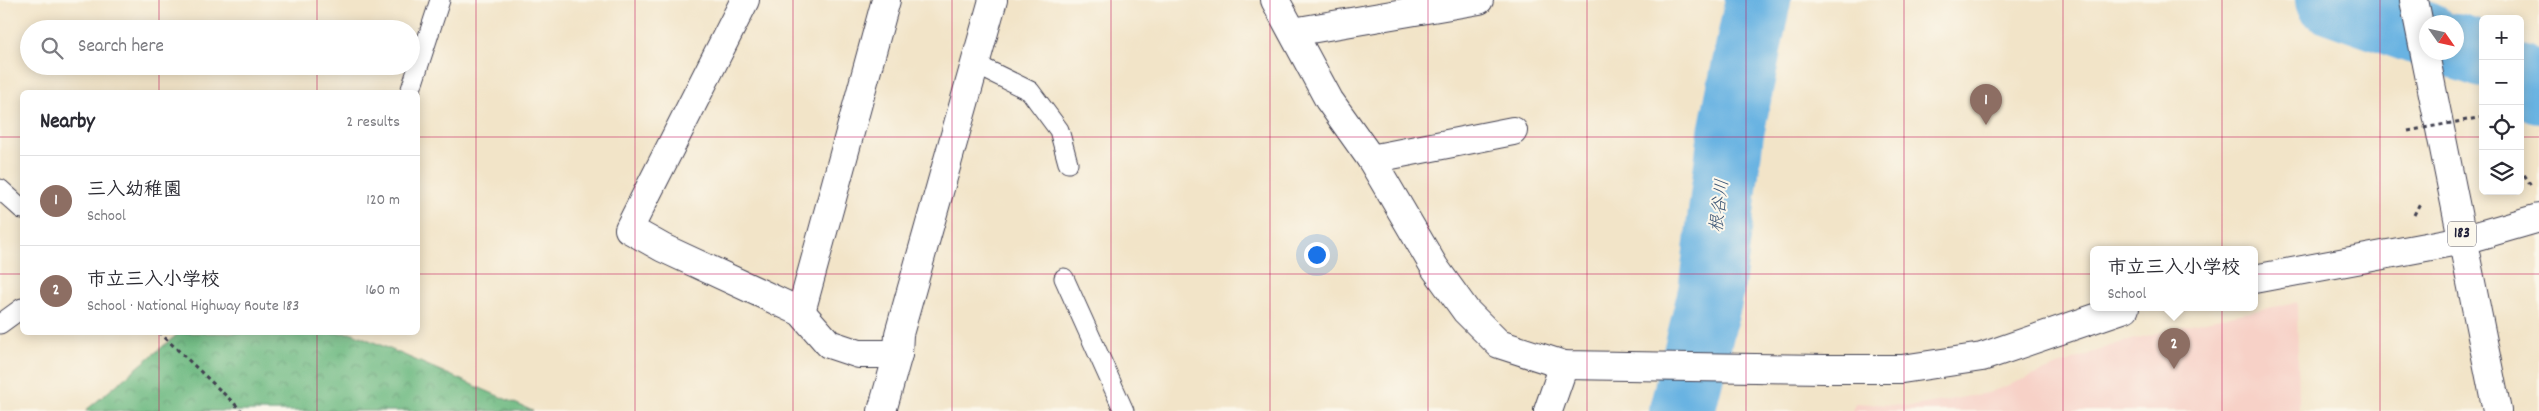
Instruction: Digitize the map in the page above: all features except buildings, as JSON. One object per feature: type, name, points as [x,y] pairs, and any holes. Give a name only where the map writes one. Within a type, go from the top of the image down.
[{"type":"main road","points":[[745,0],[629,229],[663,248],[801,312],[829,344],[859,354],[898,354]]},
{"type":"main road","points":[[801,312],[886,0]]},
{"type":"main road","points":[[882,411],[898,354],[899,334],[993,0]]},
{"type":"main road","points":[[1275,0],[1329,100],[1371,159],[1435,268],[1466,311],[1499,344],[1575,365],[1902,369],[1982,358],[2116,311]]},
{"type":"main road","points":[[1292,32],[1480,0]]},
{"type":"main road","name":"183","points":[[2415,5],[2497,411]]},
{"type":"main road","points":[[1371,159],[1513,131]]},
{"type":"main road","points":[[2258,278],[2463,240],[2538,206]]},
{"type":"main road","points":[[1548,411],[1575,365]]},
{"type":"lane","points":[[420,61],[440,0]]},
{"type":"lane","points":[[975,64],[1030,91],[1059,130],[1068,163]]},
{"type":"lane","points":[[411,90],[416,75]]},
{"type":"lane","points":[[0,189],[20,207]]},
{"type":"lane","points":[[1064,278],[1124,411]]},
{"type":"lane","points":[[0,324],[20,309]]},
{"type":"path","points":[[2408,131],[2479,118]]},
{"type":"path","points":[[2524,176],[2538,206]]},
{"type":"path","points":[[162,335],[242,411]]},
{"type":"shaded area","points":[[2297,302],[2299,411],[1853,411],[1855,403],[1913,406],[1988,393],[2112,345],[2196,323]]},
{"type":"green space","points":[[177,335],[358,335],[533,411],[85,411]]},
{"type":"waterway","name":"根谷川","points":[[1682,411],[1711,292],[1731,133],[1758,0]]},
{"type":"waterway","points":[[2328,0],[2419,32]]},
{"type":"waterway","points":[[2464,49],[2479,54]]},
{"type":"waterway","points":[[2524,81],[2539,90]]},
{"type":"place","name":"三入幼稚園","points":[[1986,125]]},
{"type":"place","name":"市立三入小学校","points":[[2174,369]]}]
